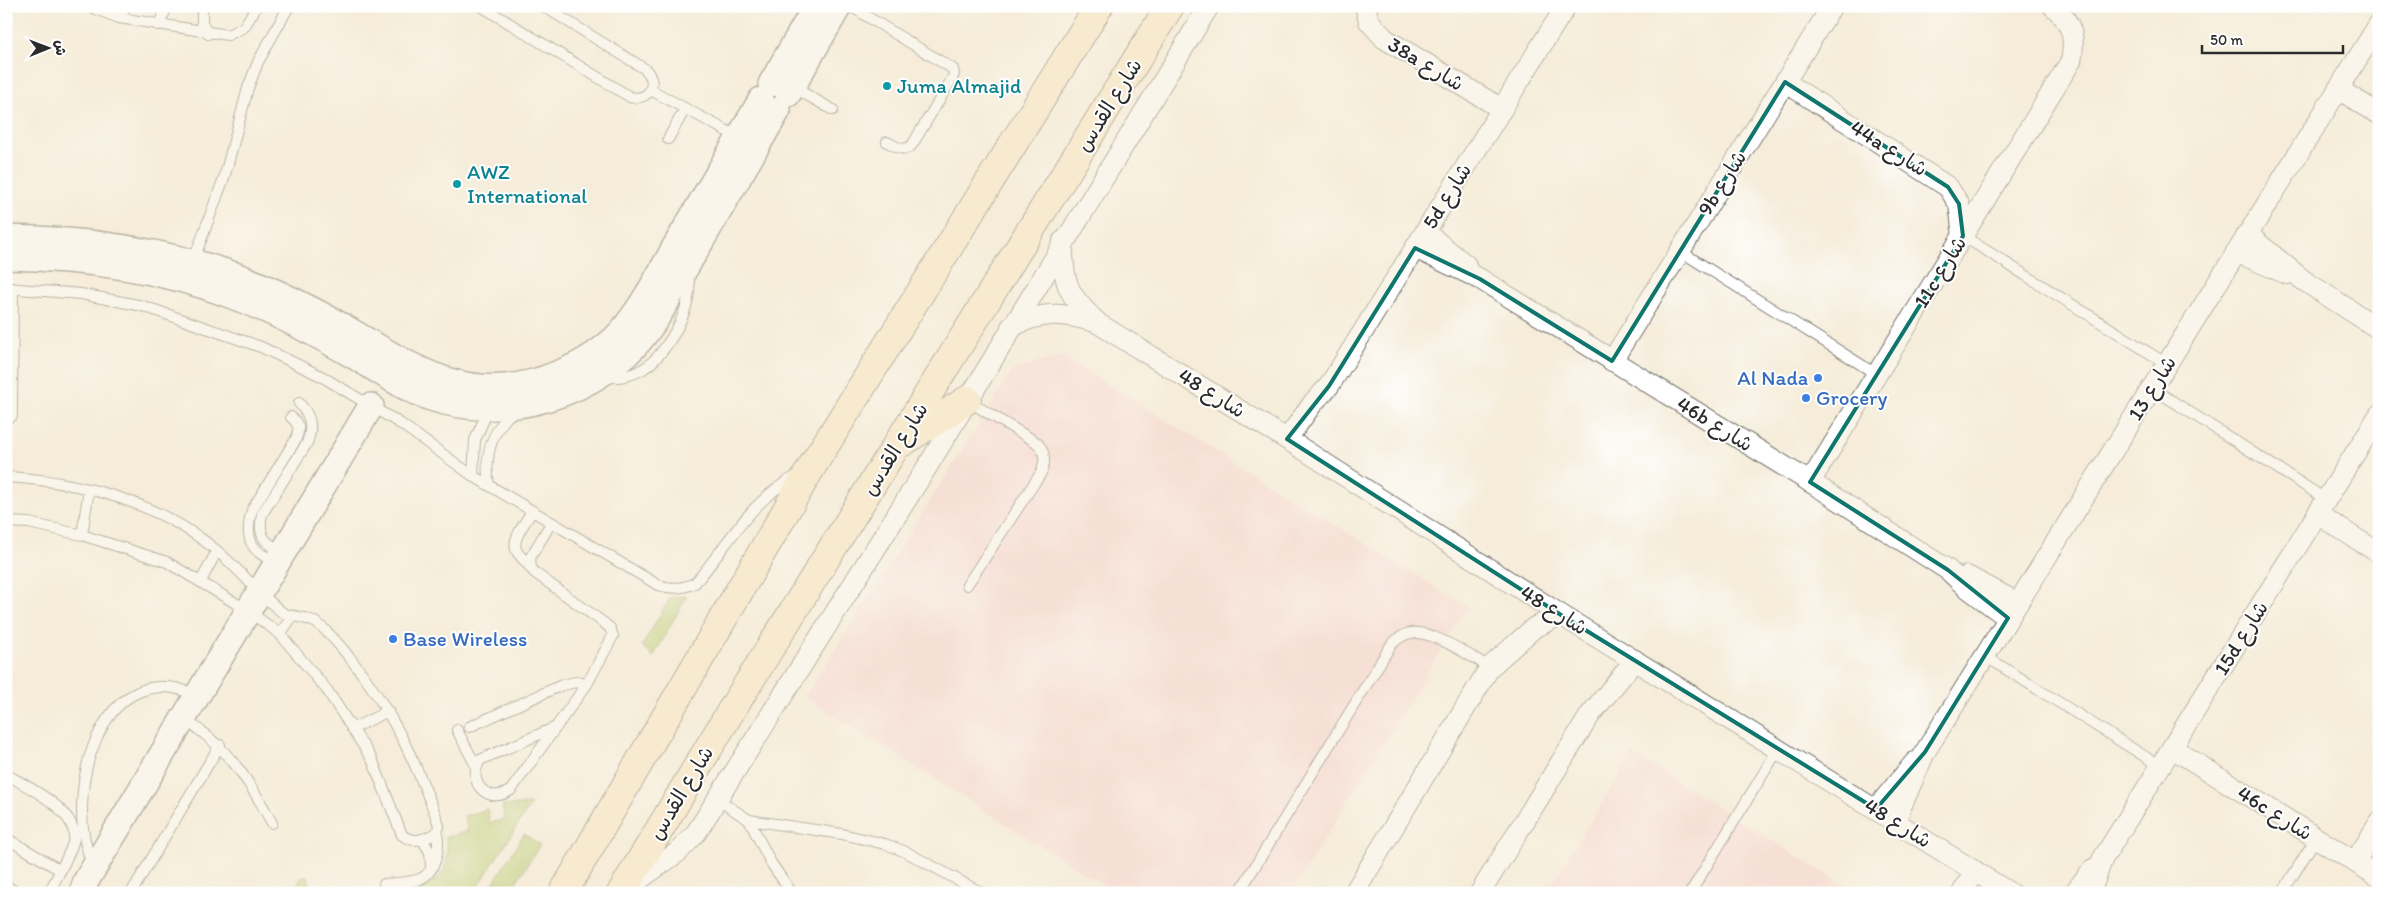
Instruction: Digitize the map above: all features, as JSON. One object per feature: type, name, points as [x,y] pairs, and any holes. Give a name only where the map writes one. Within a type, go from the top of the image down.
[{"type":"main road","points":[[564,893],[811,468],[1099,6]]},
{"type":"main road","name":"شارع القدس","points":[[621,892],[745,689],[1170,6]]},
{"type":"main road","points":[[897,445],[968,400]]},
{"type":"street","points":[[778,95],[816,6]]},
{"type":"street","points":[[6,238],[65,241],[110,247],[193,262],[232,274],[278,293],[322,315],[412,367],[437,378],[464,386],[492,388],[520,385],[548,378],[575,367],[599,352],[620,333],[839,6]]},
{"type":"street","points":[[621,892],[678,852],[696,834],[968,400],[1063,241],[1209,6]]},
{"type":"street","name":"38a شارع","points":[[1365,6],[1369,21],[1385,39],[1502,109]]},
{"type":"street","name":"5d شارع","points":[[1294,444],[1313,403],[1329,386],[1566,6]]},
{"type":"street","name":"9b شارع","points":[[1612,361],[1832,6]]},
{"type":"street","name":"11c شارع","points":[[1810,482],[2070,61],[2074,49],[2072,32],[2068,22],[2053,6]]},
{"type":"street","name":"شارع 13","points":[[1895,821],[1925,752],[2379,24]]},
{"type":"street","name":"44a شارع","points":[[1785,82],[1948,187],[1959,204],[1963,236]]},
{"type":"street","points":[[2338,89],[2379,114]]},
{"type":"street","points":[[6,257],[67,260],[115,266],[188,281],[253,304],[299,325],[430,398],[461,405],[489,407],[520,404],[554,397],[597,376],[634,346],[653,322],[686,267],[748,142]]},
{"type":"street","points":[[2247,234],[2303,280],[2379,329]]},
{"type":"street","name":"46b شارع","points":[[1420,240],[1454,255],[1480,279],[1810,482],[1948,570],[1972,578],[2013,611]]},
{"type":"street","name":"شارع 48","points":[[1063,241],[1065,281],[1073,296],[1099,324],[1294,444],[1561,615],[1779,748],[1975,871],[1989,887],[2010,893]]},
{"type":"street","points":[[2236,252],[2303,280]]},
{"type":"street","name":"شارع 48","points":[[1011,327],[1027,318],[1044,314],[1063,314],[1099,324]]},
{"type":"street","points":[[84,884],[371,406]]},
{"type":"street","name":"15d شارع","points":[[2074,893],[2102,860],[2379,415]]},
{"type":"street","points":[[2322,507],[2379,552]]},
{"type":"street","points":[[1354,893],[1490,668],[1535,627],[1561,615]]},
{"type":"street","points":[[1480,893],[1590,715],[1601,689],[1628,655]]},
{"type":"street","name":"46c شارع","points":[[2172,748],[2379,877]]},
{"type":"street","name":"شارع 13","points":[[1876,809],[1925,752]]},
{"type":"street","points":[[2354,862],[2379,823]]},
{"type":"street","name":"15d شارع","points":[[2090,893],[2102,860]]},
{"type":"street","points":[[1962,893],[1975,871]]},
{"type":"lane","points":[[88,6],[119,18],[208,34],[228,35],[236,33],[249,20],[257,6]]},
{"type":"lane","points":[[119,18],[126,6]]},
{"type":"lane","points":[[158,25],[168,6]]},
{"type":"lane","points":[[193,262],[224,175],[248,88],[258,62],[289,6]]},
{"type":"lane","points":[[482,6],[630,97],[638,99],[646,96],[651,90],[653,83],[651,75],[645,69],[543,6]]},
{"type":"lane","points":[[850,6],[953,69],[952,79],[912,145],[908,149],[903,150],[888,142]]},
{"type":"lane","points":[[202,11],[202,23],[208,34]]},
{"type":"lane","points":[[651,90],[748,142]]},
{"type":"lane","points":[[778,95],[833,110]]},
{"type":"lane","points":[[668,139],[685,109]]},
{"type":"lane","points":[[1963,236],[2167,364]]},
{"type":"lane","points":[[1680,251],[1876,374]]},
{"type":"lane","points":[[6,419],[12,416],[10,288],[81,294],[142,306],[261,346],[321,376],[371,406],[474,476],[551,523],[658,585],[671,589],[684,588],[695,583],[704,574],[746,516],[764,497],[786,481],[811,468]]},
{"type":"lane","points":[[2152,388],[2322,507]]},
{"type":"lane","points":[[967,586],[1041,473],[1045,455],[1042,447],[1036,442],[968,400]]},
{"type":"lane","points":[[280,556],[262,537],[260,526],[262,514],[307,443],[311,433],[311,421],[307,411],[299,403]]},
{"type":"lane","points":[[489,485],[486,466],[488,449],[494,433],[504,419],[520,404]]},
{"type":"lane","points":[[474,476],[475,440],[489,407]]},
{"type":"lane","points":[[280,556],[262,556],[253,547],[249,535],[248,522],[252,510],[299,431],[297,423],[291,417]]},
{"type":"lane","points":[[6,477],[33,478],[89,489],[132,503],[175,521],[217,551],[253,601],[327,690],[354,728],[372,758],[402,835],[408,840],[422,839],[437,833]]},
{"type":"lane","points":[[82,534],[89,489]]},
{"type":"lane","points":[[457,730],[476,766],[475,778],[481,788],[487,794],[495,796],[504,795],[511,790],[587,684],[613,636],[610,628],[530,569],[517,552],[514,546],[515,540],[532,511]]},
{"type":"lane","points":[[6,522],[29,524],[82,534],[167,562],[201,581],[292,617],[309,619],[319,625],[336,641],[388,711],[403,736],[420,771],[439,826],[437,833],[438,850],[431,867],[422,878],[384,884]]},
{"type":"lane","points":[[530,569],[530,558],[551,523]]},
{"type":"lane","points":[[201,581],[217,551]]},
{"type":"lane","points":[[280,634],[292,617]]},
{"type":"lane","points":[[1241,893],[1253,870],[1396,641],[1411,633],[1422,633],[1490,668]]},
{"type":"lane","points":[[1985,656],[2160,766]]},
{"type":"lane","points":[[469,728],[562,684],[576,682],[587,684]]},
{"type":"lane","points":[[84,884],[86,849],[82,829],[82,794],[90,758],[109,717],[124,699],[144,688],[170,686],[196,695]]},
{"type":"lane","points":[[354,728],[388,711]]},
{"type":"lane","points":[[183,718],[220,746],[251,784],[272,823]]},
{"type":"lane","points":[[476,766],[485,756],[556,727]]},
{"type":"lane","points":[[131,893],[220,746]]},
{"type":"lane","points":[[1690,893],[1779,748]]},
{"type":"lane","points":[[6,774],[61,808],[71,824],[74,839],[50,893]]},
{"type":"lane","points":[[717,800],[749,820],[842,834],[885,844],[906,852],[982,893]]},
{"type":"lane","points":[[749,820],[771,863],[792,893]]},
{"type":"lane","points":[[6,838],[60,870]]},
{"type":"lane","points":[[2282,893],[2316,838]]},
{"type":"lane","points":[[422,839],[430,852],[431,867]]},
{"type":"lane","points":[[6,886],[18,893]]},
{"type":"highlighted area","points":[[1785,82],[1948,187],[1959,204],[1963,236],[1810,482],[1948,570],[2008,618],[1925,752],[1876,809],[1561,615],[1287,439],[1329,386],[1415,248],[1480,279],[1612,361]]},
{"type":"shaded area","points":[[1062,356],[1468,607],[1291,893],[1115,893],[805,697],[1013,370]]},
{"type":"shaded area","points":[[1632,754],[1857,893],[1546,893]]},
{"type":"green space","points":[[687,596],[653,657],[642,646],[670,598]]},
{"type":"green space","points":[[531,804],[474,893],[389,893],[429,884],[442,874],[447,859],[446,837],[468,831],[464,816],[487,809],[490,823],[505,819],[502,806]]},
{"type":"green space","points":[[524,834],[540,845],[509,893],[487,893]]},
{"type":"green space","points":[[308,876],[312,893],[292,893],[301,878]]},
{"type":"place","name":"Juma Almajid","points":[[887,86]]},
{"type":"place","name":"AWZ International","points":[[457,184]]},
{"type":"place","name":"Al Nada","points":[[1818,378]]},
{"type":"place","name":"Grocery","points":[[1806,398]]},
{"type":"place","name":"Base Wireless","points":[[393,639]]}]
